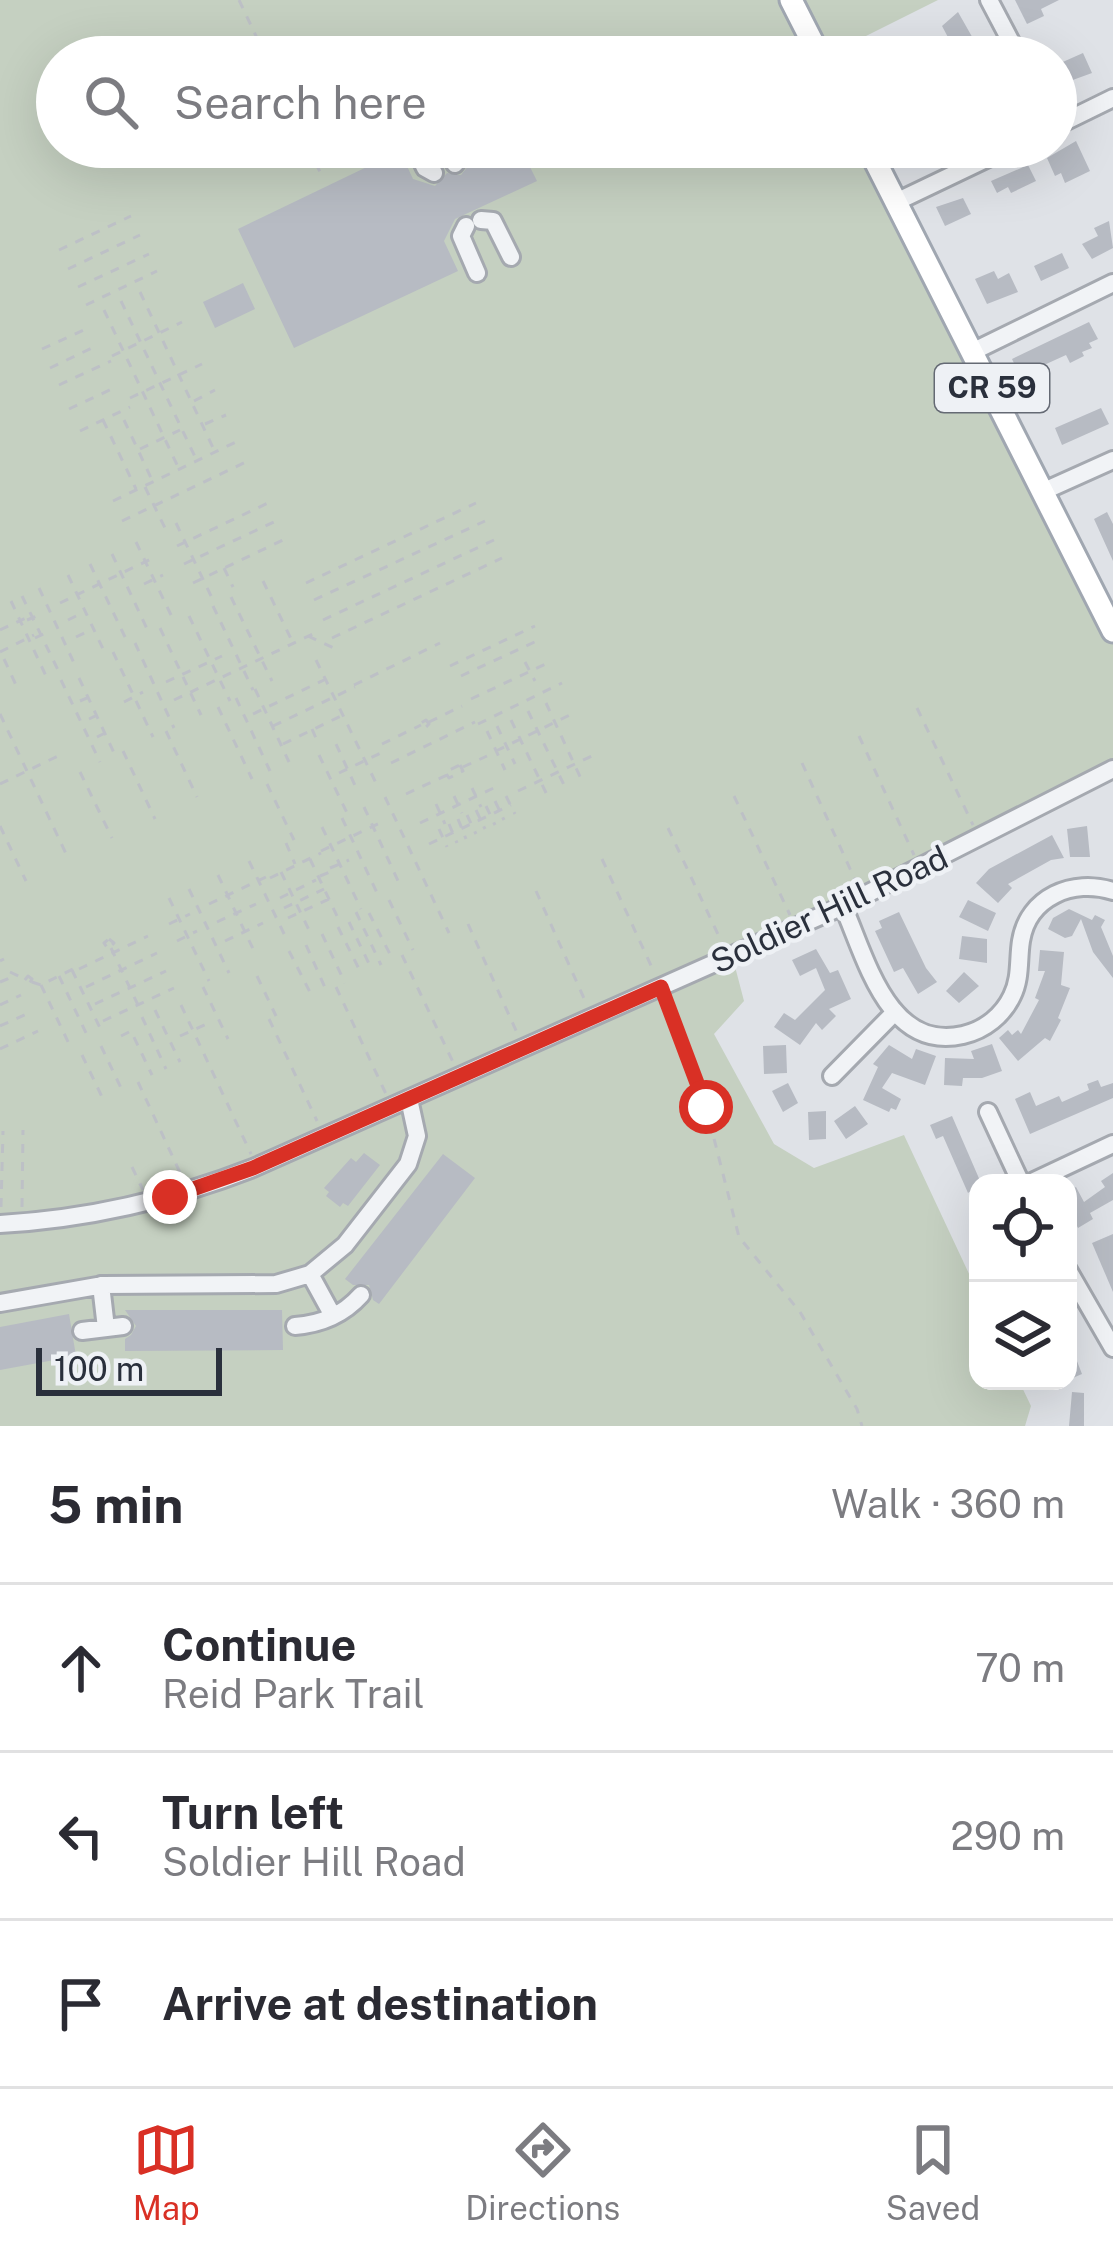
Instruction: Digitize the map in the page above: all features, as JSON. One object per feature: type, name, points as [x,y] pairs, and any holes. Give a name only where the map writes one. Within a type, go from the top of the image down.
[{"type":"main road","points":[[791,0],[809,36]]},
{"type":"main road","name":"CR 59","points":[[879,168],[1113,631]]},
{"type":"street","points":[[989,0],[1008,36]]},
{"type":"street","points":[[1077,116],[1113,98]]},
{"type":"street","points":[[425,168],[434,173]]},
{"type":"street","points":[[896,202],[967,168]]},
{"type":"street","points":[[477,273],[461,236],[474,223],[494,220],[511,257]]},
{"type":"street","points":[[974,351],[1113,283]]},
{"type":"street","points":[[1044,491],[1113,460]]},
{"type":"street","name":"Soldier Hill Road","points":[[0,1224],[149,1202],[257,1166],[843,906],[1113,770]]},
{"type":"street","points":[[843,906],[894,1013],[906,1024],[947,1037],[976,1031],[1001,1013],[1019,974],[1024,928],[1039,906],[1074,887],[1113,891]]},
{"type":"street","points":[[832,1076],[894,1013]]},
{"type":"street","points":[[0,1304],[101,1285],[276,1284],[310,1274],[345,1245],[408,1164],[417,1136],[400,1102]]},
{"type":"street","points":[[988,1112],[1021,1174]]},
{"type":"street","points":[[1046,1174],[1113,1144]]},
{"type":"street","points":[[310,1274],[333,1316]]},
{"type":"street","points":[[1075,1282],[1113,1348]]},
{"type":"street","points":[[82,1331],[114,1327],[101,1285]]},
{"type":"street","points":[[295,1326],[315,1324],[349,1309],[361,1295]]},
{"type":"path","points":[[239,0],[256,36]]},
{"type":"path","points":[[318,168],[321,175]]},
{"type":"path","points":[[59,250],[131,216]]},
{"type":"path","points":[[68,269],[140,235]]},
{"type":"path","points":[[78,287],[149,254]]},
{"type":"path","points":[[86,305],[157,271]]},
{"type":"path","points":[[140,292],[215,452]]},
{"type":"path","points":[[121,301],[197,460]]},
{"type":"path","points":[[104,310],[179,469]]},
{"type":"path","points":[[58,385],[182,322]]},
{"type":"path","points":[[42,350],[86,329]]},
{"type":"path","points":[[50,368],[94,347]]},
{"type":"path","points":[[130,398],[202,364]]},
{"type":"path","points":[[70,409],[114,388]]},
{"type":"path","points":[[192,402],[214,390]]},
{"type":"path","points":[[80,430],[130,407]]},
{"type":"path","points":[[98,413],[136,490]]},
{"type":"path","points":[[203,425],[226,415]]},
{"type":"path","points":[[102,420],[104,427]]},
{"type":"path","points":[[124,420],[153,482]]},
{"type":"path","points":[[138,449],[182,429]]},
{"type":"path","points":[[112,501],[238,441]]},
{"type":"path","points":[[122,521],[248,461]]},
{"type":"path","points":[[145,486],[165,528]]},
{"type":"path","points":[[176,546],[268,503]]},
{"type":"path","points":[[306,583],[476,503]]},
{"type":"path","points":[[184,564],[276,521]]},
{"type":"path","points":[[314,601],[485,521]]},
{"type":"path","points":[[176,523],[212,598]]},
{"type":"path","points":[[193,583],[285,538]]},
{"type":"path","points":[[323,620],[494,540]]},
{"type":"path","points":[[136,542],[171,615]]},
{"type":"path","points":[[112,554],[148,631]]},
{"type":"path","points":[[60,603],[155,557]]},
{"type":"path","points":[[332,638],[502,558]]},
{"type":"path","points":[[90,564],[125,637]]},
{"type":"path","points":[[224,568],[233,587]]},
{"type":"path","points":[[68,574],[104,651]]},
{"type":"path","points":[[144,584],[163,574]]},
{"type":"path","points":[[263,581],[293,643]]},
{"type":"path","points":[[39,588],[74,663]]},
{"type":"path","points":[[22,596],[46,676]]},
{"type":"path","points":[[232,597],[272,681]]},
{"type":"path","points":[[11,602],[29,619],[35,637],[59,672]]},
{"type":"path","points":[[213,606],[290,762]]},
{"type":"path","points":[[68,620],[85,611]]},
{"type":"path","points":[[189,616],[230,701]]},
{"type":"path","points":[[0,631],[29,619]]},
{"type":"path","points":[[450,666],[535,626]]},
{"type":"path","points":[[160,628],[201,715]]},
{"type":"path","points":[[76,637],[94,629]]},
{"type":"path","points":[[16,685],[2,659],[8,657],[1,651],[48,632]]},
{"type":"path","points":[[174,700],[315,633]]},
{"type":"path","points":[[308,636],[338,650]]},
{"type":"path","points":[[461,676],[541,639]]},
{"type":"path","points":[[135,643],[174,728]]},
{"type":"path","points":[[273,726],[440,644]]},
{"type":"path","points":[[113,652],[153,737]]},
{"type":"path","points":[[166,682],[222,656]]},
{"type":"path","points":[[316,660],[376,783]]},
{"type":"path","points":[[471,699],[552,661]]},
{"type":"path","points":[[525,662],[535,681]]},
{"type":"path","points":[[79,677],[108,731],[115,755]]},
{"type":"path","points":[[253,714],[326,679]]},
{"type":"path","points":[[61,680],[100,763]]},
{"type":"path","points":[[391,763],[562,683]]},
{"type":"path","points":[[124,702],[143,692]]},
{"type":"path","points":[[80,701],[91,696]]},
{"type":"path","points":[[236,698],[270,771]]},
{"type":"path","points":[[546,703],[583,783]]},
{"type":"path","points":[[218,706],[252,779]]},
{"type":"path","points":[[382,744],[421,724],[426,728],[462,706]]},
{"type":"path","points":[[917,708],[979,837]]},
{"type":"path","points":[[528,711],[567,790]]},
{"type":"path","points":[[496,751],[576,712]]},
{"type":"path","points":[[0,714],[69,860]]},
{"type":"path","points":[[89,719],[99,714]]},
{"type":"path","points":[[281,744],[343,715]]},
{"type":"path","points":[[511,720],[549,799]]},
{"type":"path","points":[[497,725],[514,764]]},
{"type":"path","points":[[312,729],[318,742]]},
{"type":"path","points":[[97,736],[108,731]]},
{"type":"path","points":[[166,731],[197,796]]},
{"type":"path","points":[[487,731],[505,770]]},
{"type":"path","points":[[859,736],[920,867]]},
{"type":"path","points":[[336,745],[358,792]]},
{"type":"path","points":[[339,773],[386,751]]},
{"type":"path","points":[[123,752],[155,818]]},
{"type":"path","points":[[518,791],[596,754]]},
{"type":"path","points":[[320,755],[378,895]]},
{"type":"path","points":[[0,784],[58,756]]},
{"type":"path","points":[[406,794],[487,756]]},
{"type":"path","points":[[802,764],[862,896]]},
{"type":"path","points":[[80,772],[112,838]]},
{"type":"path","points":[[267,784],[294,840]]},
{"type":"path","points":[[420,823],[500,785]]},
{"type":"path","points":[[472,788],[485,830]]},
{"type":"path","points":[[454,796],[476,834]]},
{"type":"path","points":[[506,796],[515,814]]},
{"type":"path","points":[[734,796],[796,927]]},
{"type":"path","points":[[386,797],[449,933]]},
{"type":"path","points":[[495,801],[504,820]]},
{"type":"path","points":[[436,804],[457,843]]},
{"type":"path","points":[[429,844],[511,805]]},
{"type":"path","points":[[364,807],[399,883]]},
{"type":"path","points":[[481,808],[495,825]]},
{"type":"path","points":[[458,819],[466,839]]},
{"type":"path","points":[[208,904],[382,822]]},
{"type":"path","points":[[0,826],[26,881]]},
{"type":"path","points":[[322,827],[381,965]]},
{"type":"path","points":[[668,828],[728,957]]},
{"type":"path","points":[[439,829],[447,847]]},
{"type":"path","points":[[286,844],[296,866]]},
{"type":"path","points":[[310,859],[337,916]]},
{"type":"path","points":[[280,898],[349,860]]},
{"type":"path","points":[[602,860],[661,987],[706,1107],[740,1237],[800,1312],[857,1409],[862,1426]]},
{"type":"path","points":[[249,861],[288,942]]},
{"type":"path","points":[[281,872],[309,930]]},
{"type":"path","points":[[218,875],[255,953]]},
{"type":"path","points":[[189,889],[229,973]]},
{"type":"path","points":[[284,908],[324,889]]},
{"type":"path","points":[[536,891],[592,1017]]},
{"type":"path","points":[[169,898],[209,981]]},
{"type":"path","points":[[288,918],[329,899]]},
{"type":"path","points":[[389,900],[413,950]]},
{"type":"path","points":[[217,922],[256,904]]},
{"type":"path","points":[[369,913],[392,960]]},
{"type":"path","points":[[169,924],[190,914]]},
{"type":"path","points":[[349,922],[372,970]]},
{"type":"path","points":[[225,941],[263,923]]},
{"type":"path","points":[[467,924],[524,1048]]},
{"type":"path","points":[[338,927],[362,975]]},
{"type":"path","points":[[101,929],[106,940],[112,940],[112,950],[138,1005]]},
{"type":"path","points":[[177,941],[197,931]]},
{"type":"path","points":[[322,934],[346,982]]},
{"type":"path","points":[[0,982],[11,974],[30,977],[41,985],[148,936]]},
{"type":"path","points":[[306,945],[327,992]]},
{"type":"path","points":[[290,951],[313,998]]},
{"type":"path","points":[[86,986],[158,952]]},
{"type":"path","points":[[402,956],[460,1076]]},
{"type":"path","points":[[76,969],[101,1030]]},
{"type":"path","points":[[95,1004],[166,970]]},
{"type":"path","points":[[59,976],[87,1035]]},
{"type":"path","points":[[257,976],[276,1016]]},
{"type":"path","points":[[41,985],[71,1048]]},
{"type":"path","points":[[203,987],[228,1039]]},
{"type":"path","points":[[336,987],[400,1102]]},
{"type":"path","points":[[104,1022],[173,988]]},
{"type":"path","points":[[0,1005],[21,995]]},
{"type":"path","points":[[181,1005],[257,1166]]},
{"type":"path","points":[[155,1010],[180,1062]]},
{"type":"path","points":[[0,1026],[29,1013]]},
{"type":"path","points":[[142,1018],[166,1069]]},
{"type":"path","points":[[269,1019],[324,1136]]},
{"type":"path","points":[[179,1036],[209,1023]]},
{"type":"path","points":[[0,1049],[38,1031]]},
{"type":"path","points":[[121,1036],[131,1031],[152,1076]]},
{"type":"path","points":[[101,1046],[122,1090]]},
{"type":"path","points":[[82,1055],[103,1099]]},
{"type":"path","points":[[138,1082],[189,1191]]},
{"type":"path","points":[[22,1222],[23,1130]]},
{"type":"path","points":[[0,1224],[3,1131]]},
{"type":"path","points":[[132,1167],[149,1202]]},
{"type":"green space","points":[[0,0],[938,0],[866,36],[36,36],[36,168],[879,168],[1113,631],[1113,769],[732,955],[744,1001],[714,1034],[774,1144],[814,1168],[904,1135],[969,1274],[969,1390],[1023,1390],[1031,1406],[1025,1426],[0,1426]]},
{"type":"building","points":[[1015,0],[1059,0],[1041,9],[1044,16],[1027,24]]},
{"type":"building","points":[[958,12],[972,36],[947,36],[942,26]]},
{"type":"building","points":[[1083,53],[1092,73],[1077,78],[1077,56]]},
{"type":"building","points":[[1077,143],[1090,171],[1065,183],[1061,173],[1055,176],[1051,168],[1077,168]]},
{"type":"building","points":[[365,168],[408,168],[413,179],[435,186],[447,173],[461,175],[467,168],[530,168],[537,181],[455,219],[444,241],[458,271],[294,348],[238,229]]},
{"type":"building","points":[[1030,168],[1036,181],[1011,193],[1008,187],[997,193],[991,181]]},
{"type":"building","points":[[963,198],[971,214],[945,226],[936,207]]},
{"type":"building","points":[[1109,221],[1113,248],[1092,259],[1082,244],[1098,236],[1094,228]]},
{"type":"building","points":[[1062,253],[1069,268],[1041,281],[1034,266]]},
{"type":"building","points":[[994,271],[998,279],[1009,273],[1018,292],[987,304],[975,279]]},
{"type":"building","points":[[243,283],[255,309],[215,328],[203,302]]},
{"type":"building","points":[[1089,322],[1098,339],[1089,343],[1092,348],[1082,352],[1084,356],[1070,363],[1066,355],[1020,376],[1012,359]]},
{"type":"building","points":[[1101,408],[1109,424],[1062,445],[1055,428]]},
{"type":"building","points":[[1107,512],[1113,524],[1113,561],[1094,519]]},
{"type":"building","points":[[1087,826],[1090,857],[1070,857],[1067,829]]},
{"type":"building","points":[[1052,835],[1064,858],[1051,860],[1008,884],[1012,888],[998,903],[976,883],[989,869]]},
{"type":"building","points":[[968,900],[996,913],[988,931],[959,917]]},
{"type":"building","points":[[1069,909],[1092,920],[1095,915],[1105,920],[1101,927],[1113,956],[1113,978],[1093,952],[1081,919],[1072,936],[1065,938],[1048,929],[1053,918]]},
{"type":"building","points":[[899,912],[937,982],[918,994],[903,968],[894,972],[875,931],[882,928],[879,921]]},
{"type":"building","points":[[962,936],[987,939],[987,963],[959,959]]},
{"type":"building","points":[[816,949],[830,973],[838,970],[851,999],[829,1009],[836,1016],[822,1030],[816,1023],[800,1045],[774,1027],[784,1013],[795,1020],[825,990],[816,968],[800,976],[792,960]]},
{"type":"building","points":[[1040,950],[1064,952],[1061,985],[1070,988],[1050,1041],[1045,1038],[1018,1061],[999,1038],[1008,1030],[1012,1035],[1018,1030],[1021,1034],[1039,1000],[1035,998],[1045,971],[1038,971]]},
{"type":"building","points":[[964,972],[979,986],[959,1003],[946,991]]},
{"type":"building","points":[[992,1044],[1002,1071],[963,1078],[962,1086],[944,1085],[945,1058],[974,1059],[971,1051]]},
{"type":"building","points":[[786,1045],[787,1073],[764,1074],[763,1046]]},
{"type":"building","points":[[889,1045],[912,1059],[916,1049],[936,1056],[925,1085],[892,1073],[882,1088],[901,1099],[896,1110],[889,1112],[863,1100],[878,1067],[873,1064]]},
{"type":"building","points":[[1098,1080],[1101,1087],[1113,1083],[1113,1098],[1030,1134],[1015,1099],[1030,1092],[1036,1106],[1059,1096],[1062,1102],[1089,1090],[1087,1084]]},
{"type":"building","points":[[788,1083],[798,1103],[783,1112],[772,1091]]},
{"type":"building","points":[[855,1106],[868,1124],[846,1139],[834,1121]]},
{"type":"building","points":[[826,1111],[826,1139],[809,1140],[808,1112]]},
{"type":"building","points":[[952,1116],[977,1174],[969,1174],[968,1193],[943,1136],[936,1139],[930,1125]]},
{"type":"building","points":[[364,1153],[380,1165],[348,1206],[340,1207],[326,1196],[329,1192],[324,1188],[351,1158],[356,1162]]},
{"type":"building","points":[[443,1154],[475,1178],[379,1304],[369,1285],[353,1285],[345,1279]]},
{"type":"building","points":[[1113,1173],[1113,1200],[1090,1213],[1093,1219],[1078,1228],[1077,1189],[1084,1202],[1105,1187],[1101,1181]]},
{"type":"building","points":[[1113,1234],[1113,1292],[1092,1243]]},
{"type":"building","points":[[125,1310],[282,1310],[283,1350],[125,1351],[125,1339],[136,1326]]},
{"type":"building","points":[[69,1314],[76,1356],[0,1370],[0,1327]]},
{"type":"building","points":[[1072,1392],[1084,1393],[1084,1426],[1069,1426]]},
{"type":"route","points":[[170,1197],[253,1168],[661,987],[706,1107]]}]
